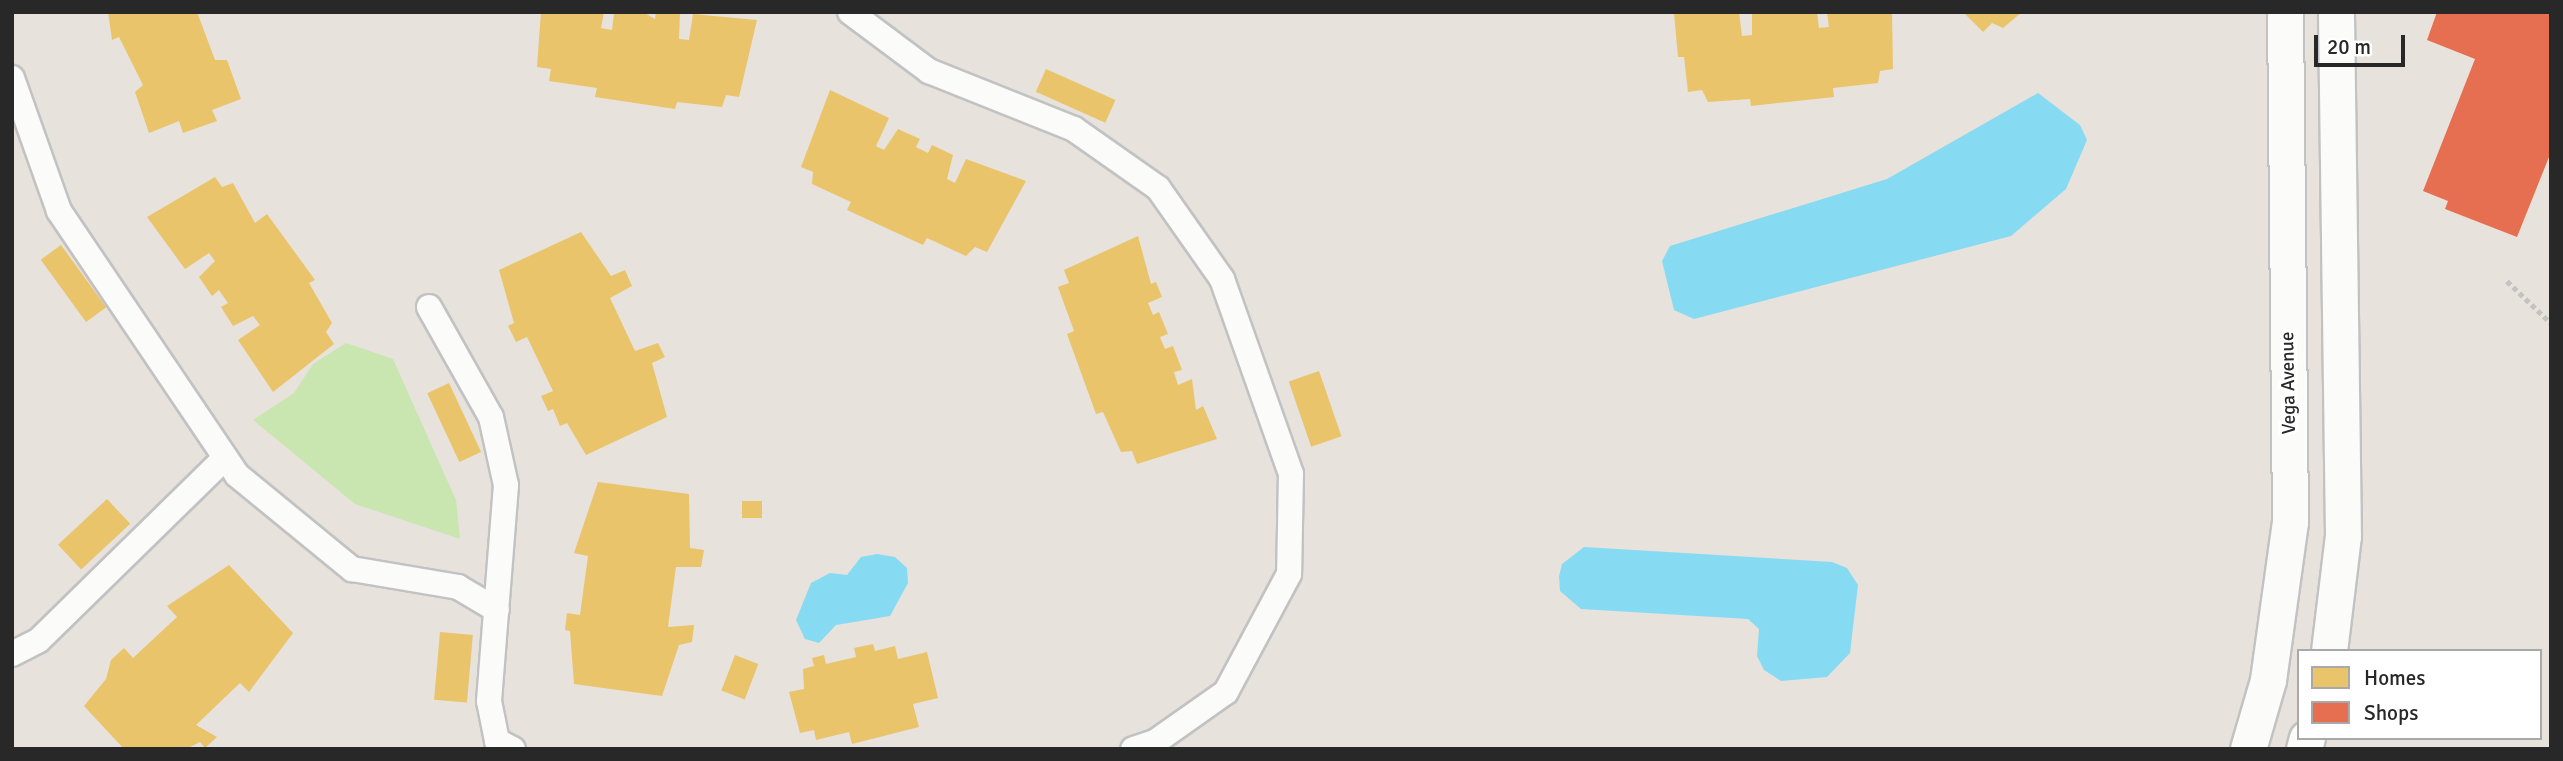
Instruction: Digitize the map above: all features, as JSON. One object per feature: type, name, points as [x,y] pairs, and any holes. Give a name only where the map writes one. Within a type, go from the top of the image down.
[{"type":"street","points":[[850,12],[929,71],[1074,129],[1157,187],[1222,279],[1291,474],[1289,574],[1226,692],[1155,742],[1133,749]]},
{"type":"street","name":"Vega Avenue","points":[[2248,749],[2268,680],[2290,522],[2285,12]]},
{"type":"street","points":[[2329,649],[2343,536],[2336,12]]},
{"type":"street","points":[[12,78],[60,211],[237,475],[352,569],[458,587],[497,610]]},
{"type":"street","points":[[429,307],[491,417],[506,485],[489,701],[497,741],[513,749]]},
{"type":"street","points":[[12,654],[39,640],[225,458]]},
{"type":"path","points":[[2507,281],[2551,323]]},
{"type":"green space","points":[[346,343],[393,359],[456,500],[460,539],[355,504],[253,420],[294,393],[313,364]]},
{"type":"water","points":[[2038,93],[2080,125],[2087,140],[2066,189],[2011,236],[1694,319],[1674,310],[1662,261],[1670,246],[1887,179]]},
{"type":"water","points":[[1584,547],[1832,562],[1847,568],[1858,585],[1850,653],[1827,677],[1781,681],[1764,670],[1757,656],[1759,629],[1748,619],[1581,609],[1560,591],[1559,576],[1562,564]]},
{"type":"water","points":[[877,554],[895,557],[907,568],[908,583],[890,616],[836,625],[819,643],[805,639],[796,620],[811,583],[830,573],[847,575],[861,557]]},
{"type":"building: Homes","points":[[108,12],[197,12],[215,60],[227,60],[241,99],[212,110],[217,121],[183,133],[179,121],[149,133],[135,92],[143,85],[119,37],[112,40]]},
{"type":"building: Homes","points":[[541,12],[604,12],[601,28],[612,30],[614,13],[643,12],[655,19],[656,12],[680,13],[679,39],[689,40],[693,14],[757,20],[739,97],[726,95],[722,107],[677,102],[675,109],[595,97],[597,88],[549,81],[551,69],[537,67]]},
{"type":"building: Homes","points":[[1739,12],[1742,36],[1752,35],[1752,12],[1817,12],[1819,28],[1829,27],[1827,12],[1892,12],[1893,69],[1880,71],[1878,83],[1833,88],[1834,97],[1751,106],[1750,99],[1708,102],[1702,90],[1688,92],[1684,57],[1678,57],[1674,13]]},
{"type":"building: Homes","points":[[1963,12],[2022,12],[2003,28],[1992,23],[1983,32]]},
{"type":"building: Homes","points":[[1046,69],[1115,100],[1105,123],[1036,92]]},
{"type":"building: Homes","points":[[830,90],[889,118],[876,146],[884,150],[898,129],[920,139],[916,147],[928,153],[932,145],[953,155],[947,179],[955,183],[966,159],[1026,181],[987,252],[975,247],[966,256],[927,238],[923,245],[847,210],[851,202],[812,184],[813,172],[801,167]]},
{"type":"building: Homes","points":[[215,177],[222,187],[233,183],[255,223],[267,214],[315,280],[309,283],[332,323],[326,332],[334,344],[273,392],[238,340],[260,325],[253,316],[233,326],[221,307],[228,303],[219,290],[212,296],[199,277],[215,261],[209,253],[185,269],[147,217]]},
{"type":"building: Homes","points":[[581,232],[611,276],[625,270],[632,286],[610,298],[635,351],[658,343],[665,357],[652,363],[667,417],[586,455],[567,423],[560,426],[553,409],[548,411],[541,396],[553,391],[527,337],[516,342],[508,326],[514,323],[499,270]]},
{"type":"building: Homes","points":[[1138,236],[1151,284],[1156,282],[1162,297],[1148,303],[1153,315],[1159,312],[1168,334],[1160,337],[1165,349],[1173,346],[1182,370],[1174,372],[1178,385],[1192,379],[1196,410],[1203,406],[1217,439],[1137,464],[1132,451],[1121,452],[1103,412],[1096,414],[1067,334],[1074,331],[1058,287],[1069,283],[1064,270]]},
{"type":"building: Homes","points":[[61,245],[106,307],[86,322],[41,260]]},
{"type":"building: Homes","points":[[1319,371],[1341,436],[1311,447],[1289,381]]},
{"type":"building: Homes","points":[[449,383],[481,452],[459,462],[427,393]]},
{"type":"building: Homes","points":[[598,482],[689,494],[690,548],[704,550],[701,567],[676,567],[668,627],[694,625],[692,642],[679,645],[662,696],[574,684],[570,631],[565,630],[567,613],[580,615],[588,556],[574,553]]},
{"type":"building: Homes","points":[[107,499],[130,524],[81,570],[58,545]]},
{"type":"building: Homes","points":[[742,501],[762,501],[762,518],[742,518]]},
{"type":"building: Homes","points":[[229,565],[293,633],[249,692],[240,683],[196,725],[217,737],[205,748],[200,742],[186,749],[124,749],[84,706],[106,679],[111,660],[124,648],[133,658],[177,617],[167,606]]},
{"type":"building: Homes","points":[[440,632],[473,635],[467,703],[434,700]]},
{"type":"building: Homes","points":[[873,644],[875,651],[895,646],[898,659],[927,652],[938,698],[913,704],[919,727],[852,744],[849,732],[816,740],[814,730],[800,733],[789,692],[804,689],[803,669],[814,666],[812,658],[824,655],[826,664],[856,657],[854,648]]},
{"type":"building: Homes","points":[[735,655],[758,664],[745,699],[721,690]]},
{"type":"building: Shops","points":[[2437,12],[2551,13],[2551,152],[2517,237],[2445,209],[2448,201],[2423,191],[2475,59],[2427,40]]}]
